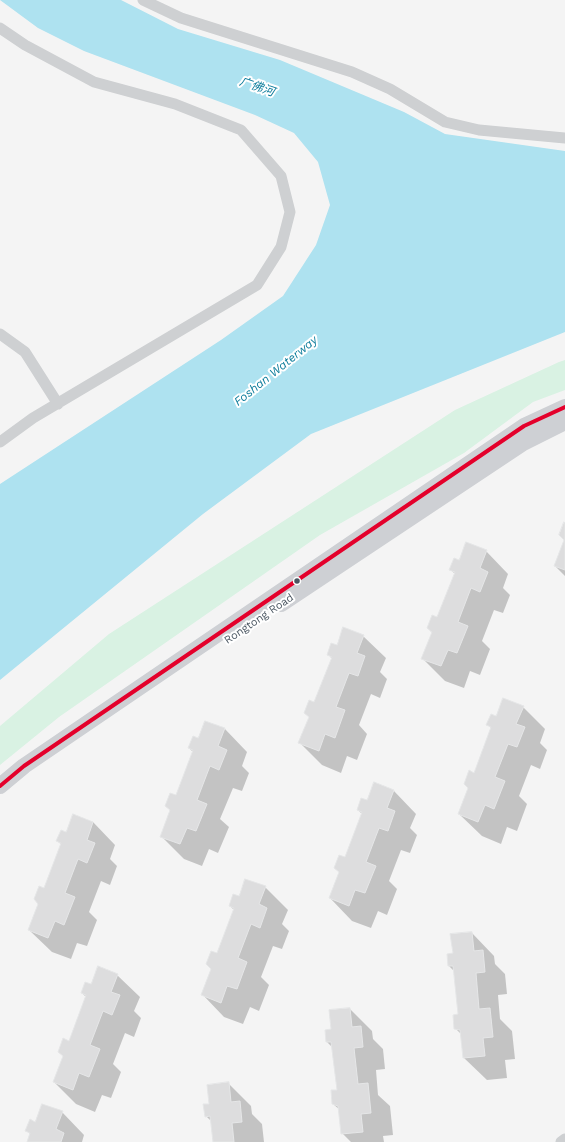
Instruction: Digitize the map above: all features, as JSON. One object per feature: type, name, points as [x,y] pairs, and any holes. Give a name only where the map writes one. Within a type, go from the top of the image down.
[{"type":"main road","name":"Rongtong Road","points":[[0,786],[31,762],[524,426],[565,408]]},
{"type":"main road","name":"Rongtong Road","points":[[0,799],[31,774],[289,599],[523,443],[565,422]]},
{"type":"street","points":[[144,0],[181,18],[352,72],[390,89],[445,122],[479,130],[565,138]]},
{"type":"street","points":[[0,28],[25,45],[94,82],[175,104],[241,130],[281,176],[290,212],[281,247],[257,285],[33,418],[0,442]]},
{"type":"street","points":[[0,334],[25,352],[58,404]]},
{"type":"street","points":[[561,1142],[565,1140]]},
{"type":"green space","points":[[565,360],[565,390],[533,402],[464,453],[320,535],[59,717],[0,765],[0,726],[109,634],[455,410]]},
{"type":"water","points":[[0,0],[121,0],[178,29],[280,60],[404,112],[445,134],[565,151],[565,332],[311,434],[203,514],[0,680],[0,484],[221,340],[283,296],[316,245],[330,205],[318,162],[294,133],[255,115],[84,51],[38,28]]},
{"type":"building","points":[[564,522],[565,570],[554,566],[564,540],[559,535]]},
{"type":"building","points":[[466,542],[487,550],[480,568],[488,572],[480,592],[471,588],[458,622],[468,626],[457,653],[448,650],[441,666],[421,659],[432,632],[427,628],[432,615],[437,617],[455,572],[449,570],[454,558],[459,560]]},
{"type":"building","points":[[343,627],[364,635],[357,653],[365,656],[358,676],[349,673],[336,707],[345,710],[335,738],[325,734],[319,751],[298,743],[309,717],[304,713],[309,700],[314,702],[332,657],[327,655],[331,643],[337,645]]},
{"type":"building","points":[[503,698],[524,706],[516,724],[525,727],[517,747],[508,744],[495,777],[505,781],[494,809],[485,805],[478,822],[458,814],[468,788],[464,784],[469,770],[474,773],[491,727],[486,725],[491,714],[496,716]]},
{"type":"building","points":[[205,721],[225,728],[218,746],[227,750],[219,770],[210,766],[197,800],[207,804],[196,831],[187,828],[180,844],[160,837],[170,810],[165,806],[170,793],[176,795],[193,750],[188,748],[193,736],[198,738]]},
{"type":"building","points":[[374,782],[394,790],[387,808],[395,811],[388,831],[379,828],[366,862],[376,866],[365,893],[355,890],[349,906],[329,898],[339,872],[334,868],[339,855],[345,857],[362,812],[357,810],[361,798],[367,800]]},
{"type":"building","points":[[73,814],[93,822],[87,840],[95,843],[87,863],[78,859],[65,893],[75,897],[64,925],[55,921],[48,938],[28,930],[38,904],[34,899],[39,886],[44,888],[61,843],[56,841],[61,830],[66,832]]},
{"type":"building","points":[[245,879],[266,886],[259,904],[267,908],[260,928],[251,924],[238,958],[247,962],[237,989],[227,986],[221,1003],[201,995],[211,969],[206,964],[211,951],[217,953],[234,908],[229,906],[233,894],[239,896]]},
{"type":"building","points":[[472,932],[474,951],[483,950],[485,972],[476,973],[479,1009],[490,1008],[493,1037],[483,1038],[485,1056],[463,1058],[460,1030],[454,1029],[453,1015],[458,1014],[453,966],[448,966],[447,954],[453,953],[450,934]]},
{"type":"building","points":[[98,966],[118,974],[111,992],[120,995],[112,1015],[103,1011],[90,1045],[100,1049],[89,1077],[79,1073],[73,1090],[53,1082],[63,1056],[58,1052],[63,1038],[69,1041],[86,995],[81,993],[85,982],[91,984]]},
{"type":"building","points":[[350,1008],[352,1027],[361,1026],[363,1047],[354,1048],[358,1084],[368,1083],[371,1113],[361,1114],[363,1132],[341,1134],[338,1106],[332,1104],[331,1090],[337,1090],[331,1042],[326,1042],[325,1030],[331,1029],[329,1010]]},
{"type":"building","points":[[229,1082],[231,1102],[240,1101],[242,1122],[232,1123],[234,1142],[213,1142],[210,1116],[205,1117],[203,1104],[209,1104],[207,1085]]},
{"type":"building","points":[[42,1104],[63,1111],[56,1129],[64,1133],[61,1142],[27,1142],[30,1133],[25,1131],[30,1119],[35,1122]]},
{"type":"transit line","points":[[0,786],[24,766],[524,426],[565,407]]},
{"type":"water label","name":"广佛河","points":[[257,87]]},
{"type":"water label","name":"Foshan Waterway","points":[[276,371]]}]
